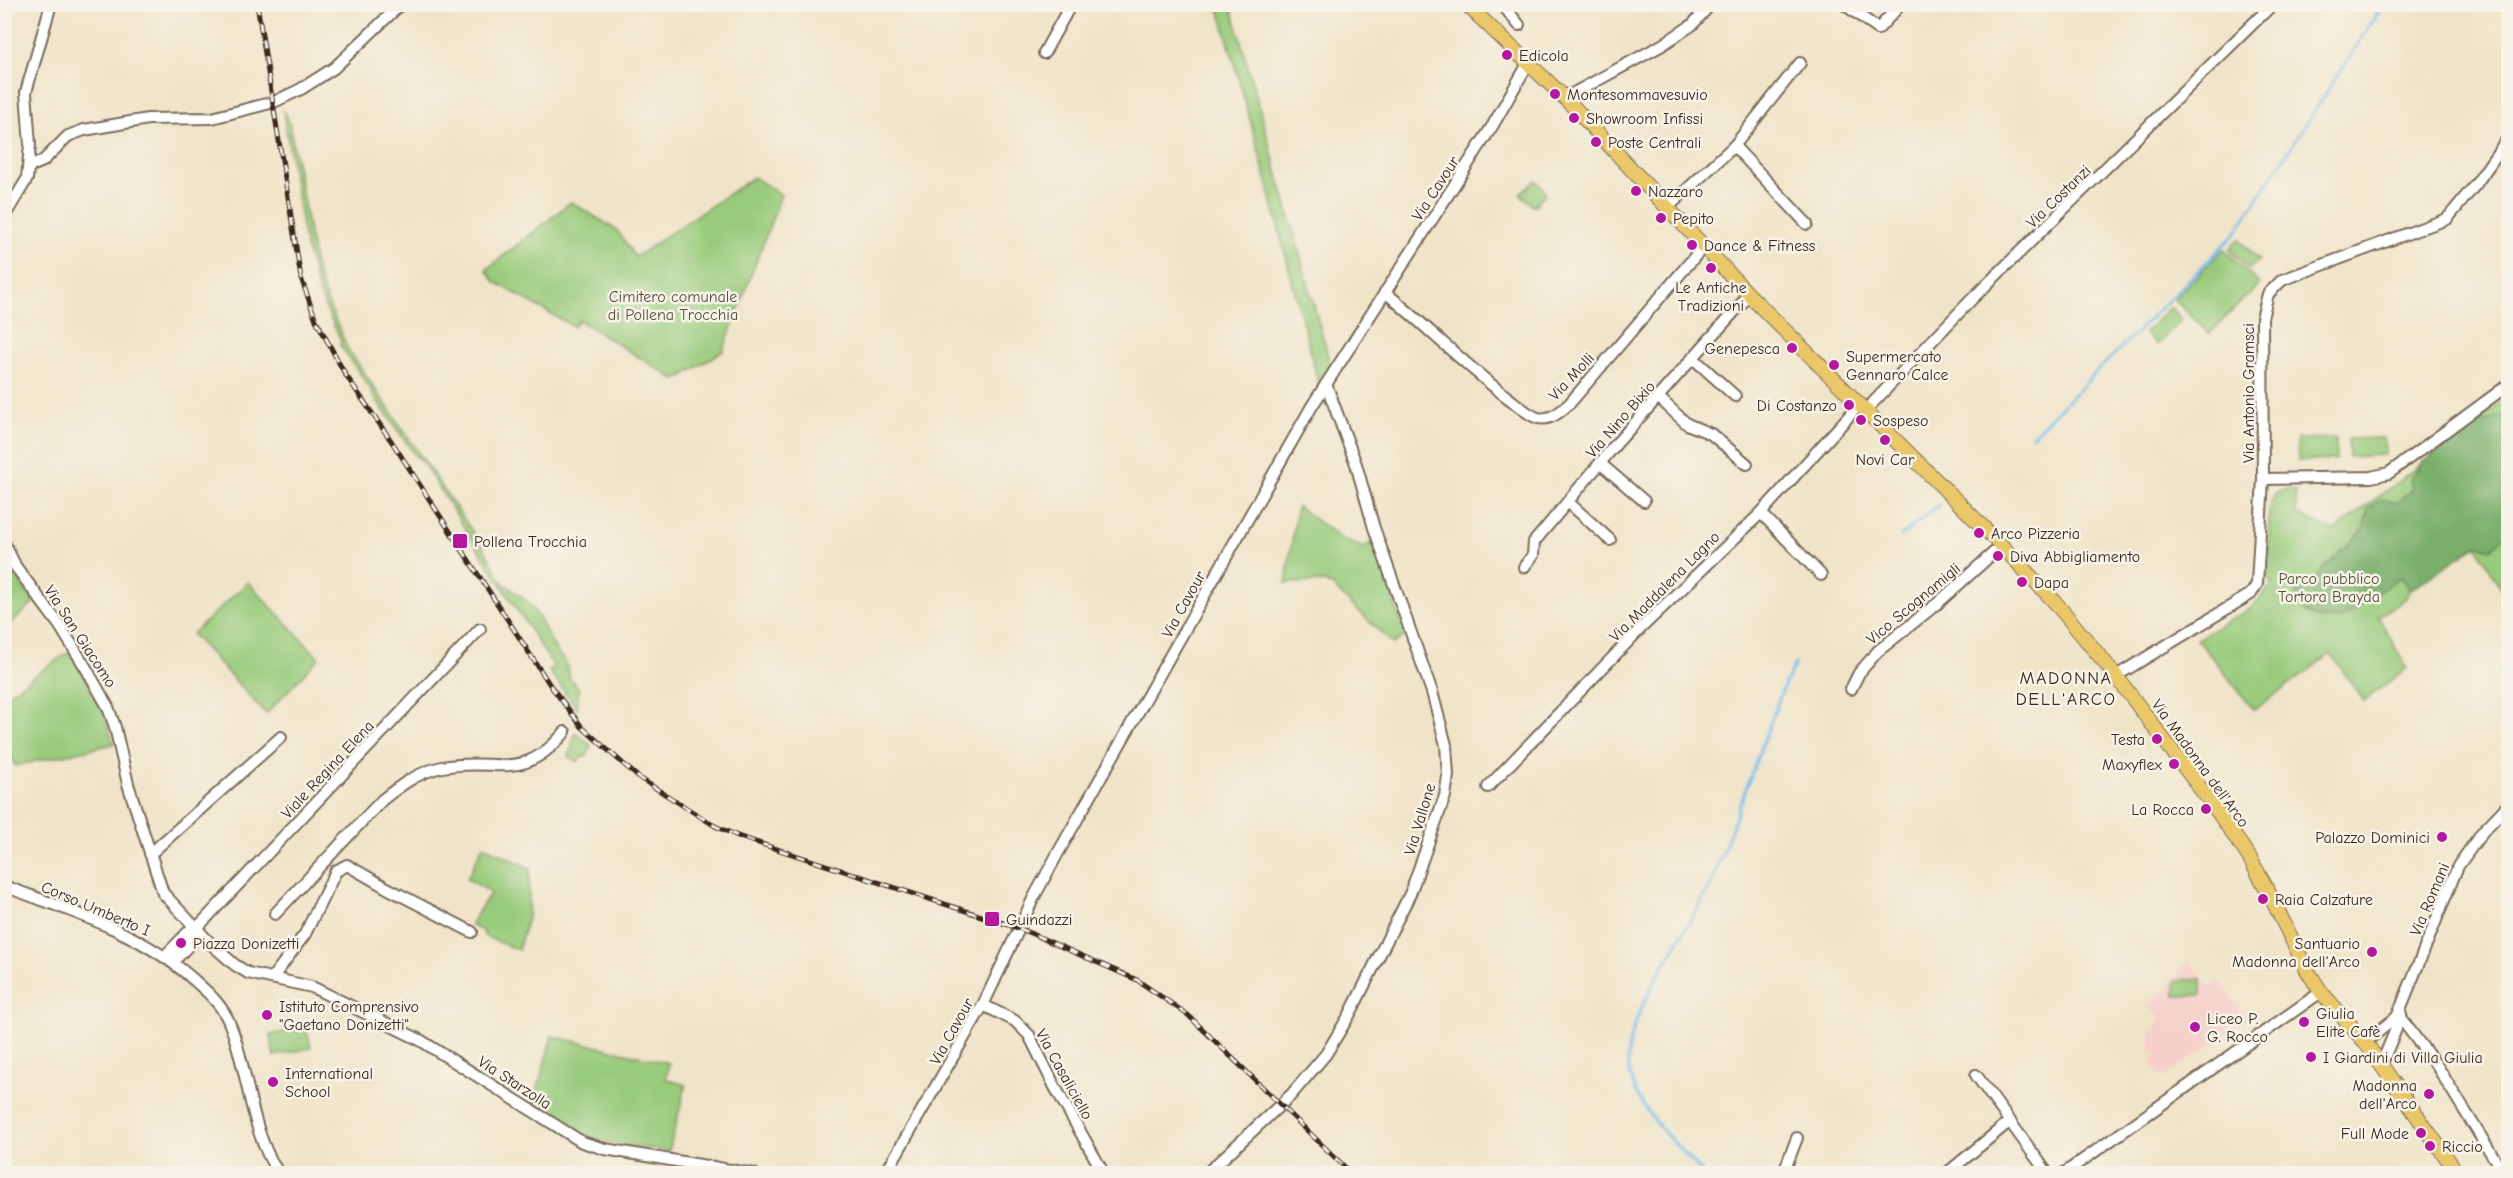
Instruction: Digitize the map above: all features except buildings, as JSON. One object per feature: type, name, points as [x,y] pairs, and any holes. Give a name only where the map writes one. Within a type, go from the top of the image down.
[{"type":"main road","name":"Via Madonna dell'Arco","points":[[1466,4],[1565,98],[1749,295],[2054,601],[2116,676],[2249,857],[2321,992],[2365,1041],[2458,1173]]},
{"type":"street","points":[[4,217],[27,179],[30,145],[26,92],[51,4]]},
{"type":"street","points":[[29,167],[43,160],[68,136],[84,130],[148,119],[212,118],[274,102],[334,69],[401,4]]},
{"type":"street","points":[[1044,52],[1071,4]]},
{"type":"street","points":[[1502,4],[1518,25]]},
{"type":"street","points":[[1565,98],[1662,45],[1692,24],[1711,4]]},
{"type":"street","points":[[1844,4],[1878,29],[1901,4]]},
{"type":"street","name":"Via Costanzi","points":[[1862,408],[2273,4]]},
{"type":"street","name":"Via Cavour","points":[[885,1173],[984,1005],[1034,897],[1063,845],[1326,384],[1493,124],[1529,62]]},
{"type":"street","points":[[1667,208],[1734,146],[1800,63]]},
{"type":"street","name":"Via Antonio Gramsci","points":[[2116,676],[2251,594],[2258,584],[2263,479],[2262,318],[2268,294],[2282,280],[2447,219],[2476,184],[2508,138]]},
{"type":"street","points":[[1734,146],[1807,224]]},
{"type":"street","name":"Via Molli","points":[[1385,292],[1504,395],[1530,414],[1539,418],[1548,418],[1560,413],[1570,404],[1703,247]]},
{"type":"street","name":"Via Nino Bixio","points":[[1524,567],[1533,555],[1534,542],[1749,295]]},
{"type":"street","points":[[1693,358],[1735,396]]},
{"type":"street","name":"Via Vallone","points":[[1206,1173],[1291,1095],[1326,1054],[1350,1014],[1410,894],[1434,831],[1446,786],[1446,745],[1432,692],[1374,528],[1356,464],[1326,384]]},
{"type":"street","points":[[2263,479],[2372,477],[2389,473],[2508,385]]},
{"type":"street","points":[[1658,397],[1687,424],[1711,434],[1747,464]]},
{"type":"street","name":"Via Maddalena Lagno","points":[[1488,787],[1641,628],[1761,513],[1862,408]]},
{"type":"street","points":[[1601,464],[1644,501]]},
{"type":"street","points":[[1568,502],[1610,540]]},
{"type":"street","points":[[1761,513],[1821,575]]},
{"type":"street","name":"Via San Giacomo","points":[[5,546],[16,567],[60,626],[108,707],[128,784],[163,893],[197,930]]},
{"type":"street","name":"Vico Scognamigli","points":[[1851,689],[1859,672],[1878,651],[1931,609],[2001,546]]},
{"type":"street","name":"Viale Regina Elena","points":[[169,959],[480,629]]},
{"type":"street","points":[[275,914],[382,800],[420,774],[459,765],[521,764],[538,758],[550,749],[565,732]]},
{"type":"street","points":[[150,854],[281,737]]},
{"type":"street","name":"Via Romani","points":[[2381,1065],[2458,866],[2482,831],[2508,806]]},
{"type":"street","points":[[324,860],[336,871]]},
{"type":"street","points":[[273,977],[306,934],[336,871],[347,865],[472,932]]},
{"type":"street","name":"Corso Umberto I","points":[[4,886],[115,929],[169,959],[214,998],[231,1026],[267,1152],[279,1173]]},
{"type":"street","name":"Via Starzolla","points":[[197,930],[235,965],[255,975],[312,987],[420,1040],[582,1142],[605,1149],[734,1172],[754,1173]]},
{"type":"street","points":[[2063,1173],[2321,992]]},
{"type":"street","name":"Via Casaliciello","points":[[984,1005],[1014,1021],[1029,1035],[1064,1104],[1104,1173]]},
{"type":"street","points":[[2365,1041],[2399,1014],[2437,1066],[2502,1170]]},
{"type":"street","points":[[1976,1075],[2048,1173]]},
{"type":"street","points":[[1946,1173],[2010,1121]]},
{"type":"street","points":[[1784,1173],[1797,1138]]},
{"type":"street","points":[[2502,1170],[2508,1156]]},
{"type":"shaded area","name":"Liceo P. G. Rocco","points":[[2189,961],[2210,987],[2220,980],[2247,1019],[2163,1078],[2157,1073],[2152,1062],[2156,1054],[2150,1049],[2151,1035],[2161,1017],[2147,1006]]},
{"type":"green space","points":[[1218,5],[1231,5],[1331,367],[1319,386],[1262,163]]},
{"type":"green space","points":[[283,110],[289,121],[315,265],[325,296],[348,349],[483,547],[503,583],[527,601],[537,614],[558,654],[565,661],[570,678],[579,689],[577,709],[549,671],[554,667],[419,457],[417,458],[340,345],[341,341],[319,293],[304,239]]},
{"type":"green space","name":"Cimitero comunale di Pollena Trocchia","points":[[754,177],[781,195],[723,351],[676,380],[579,320],[574,327],[495,282],[486,270],[571,202],[617,230],[635,257]]},
{"type":"green space","points":[[1536,180],[1546,192],[1534,207],[1520,193]]},
{"type":"green space","points":[[2239,240],[2259,260],[2249,269],[2229,249]]},
{"type":"green space","points":[[2224,249],[2259,284],[2209,334],[2174,299]]},
{"type":"green space","points":[[2170,307],[2182,319],[2157,345],[2145,333]]},
{"type":"green space","name":"Parco pubblico Tortora Brayda","points":[[2508,397],[2508,601],[2477,546],[2425,577],[2410,589],[2405,599],[2378,616],[2407,668],[2364,701],[2331,654],[2254,710],[2197,639],[2251,608],[2273,584],[2268,578],[2269,508],[2275,494],[2288,488],[2296,491],[2296,513],[2334,531]]},
{"type":"green space","points":[[2508,414],[2508,533],[2491,549],[2477,545],[2410,590],[2400,577],[2341,619],[2318,619],[2304,611],[2296,593],[2304,588],[2363,530],[2368,509],[2382,499],[2398,503],[2412,490],[2410,479],[2423,462],[2472,425]]},
{"type":"green space","points":[[2336,438],[2336,460],[2298,461],[2297,439]]},
{"type":"green space","points":[[2384,438],[2385,455],[2349,457],[2348,439]]},
{"type":"green space","points":[[1297,506],[1345,541],[1365,548],[1373,540],[1406,635],[1393,644],[1325,582],[1286,583]]},
{"type":"green space","points":[[4,562],[34,602],[5,629]]},
{"type":"green space","points":[[248,582],[319,658],[266,714],[192,634]]},
{"type":"green space","points":[[70,651],[105,716],[114,744],[15,766],[5,739],[5,696]]},
{"type":"green space","points":[[575,733],[591,747],[587,756],[582,756],[578,762],[569,757]]},
{"type":"green space","points":[[483,846],[530,868],[528,917],[518,950],[484,936],[484,932],[470,925],[491,892],[467,879]]},
{"type":"green space","points":[[2202,979],[2202,995],[2176,996],[2175,981]]},
{"type":"green space","points":[[306,1027],[311,1048],[274,1056],[270,1035]]},
{"type":"green space","points":[[552,1036],[669,1063],[666,1079],[686,1085],[669,1151],[619,1145],[579,1134],[534,1103]]},
{"type":"waterway","points":[[2032,436],[2234,235],[2384,4]]},
{"type":"waterway","points":[[1901,536],[1940,504]]},
{"type":"waterway","points":[[1703,1174],[1656,1122],[1637,1094],[1628,1062],[1630,1042],[1647,995],[1712,881],[1783,688],[1795,664]]},
{"type":"railway","points":[[257,4],[301,278],[316,320],[345,374],[392,442],[550,685],[582,727],[638,777],[715,826],[740,837],[1021,929],[1137,980],[1188,1015],[1352,1174]]},
{"type":"place","name":"Edicola","points":[[1507,55]]},
{"type":"place","name":"Montesommavesuvio","points":[[1555,94]]},
{"type":"place","name":"Showroom Infissi","points":[[1574,118]]},
{"type":"place","name":"Poste Centrali","points":[[1596,142]]},
{"type":"place","name":"Nazzaro","points":[[1636,191]]},
{"type":"place","name":"Pepito","points":[[1661,218]]},
{"type":"place","name":"Dance & Fitness","points":[[1692,245]]},
{"type":"place","name":"Le Antiche Tradizioni","points":[[1711,268]]},
{"type":"place","name":"Genepesca","points":[[1792,348]]},
{"type":"place","name":"Supermercato Gennaro Calce","points":[[1834,365]]},
{"type":"place","name":"Di Costanzo","points":[[1849,405]]},
{"type":"place","name":"Sospeso","points":[[1861,420]]},
{"type":"place","name":"Novi Car","points":[[1885,440]]},
{"type":"place","name":"Arco Pizzeria","points":[[1979,533]]},
{"type":"place","name":"Pollena Trocchia","points":[[460,541]]},
{"type":"place","name":"Diva Abbigliamento","points":[[1998,556]]},
{"type":"place","name":"Dapa","points":[[2022,582]]},
{"type":"place","name":"Testa","points":[[2157,739]]},
{"type":"place","name":"Maxyflex","points":[[2174,764]]},
{"type":"place","name":"La Rocca","points":[[2206,809]]},
{"type":"place","name":"Palazzo Dominici","points":[[2442,837]]},
{"type":"place","name":"Raia Calzature","points":[[2263,899]]},
{"type":"place","name":"Guindazzi","points":[[992,919]]},
{"type":"place","name":"Piazza Donizetti","points":[[181,943]]},
{"type":"place","name":"Santuario Madonna dell'Arco","points":[[2372,952]]},
{"type":"place","name":"Istituto Comprensivo \"Gaetano Donizetti\"","points":[[267,1015]]},
{"type":"place","name":"Giulia Elite Cafè","points":[[2304,1022]]},
{"type":"place","name":"Liceo P. G. Rocco","points":[[2195,1027]]},
{"type":"place","name":"I Giardini di Villa Giulia","points":[[2311,1057]]},
{"type":"place","name":"International School","points":[[273,1082]]},
{"type":"place","name":"Madonna dell'Arco","points":[[2429,1094]]},
{"type":"place","name":"Full Mode","points":[[2421,1133]]},
{"type":"place","name":"Riccio","points":[[2430,1146]]},
{"type":"district","name":"MADONNA DELL'ARCO","points":[[2066,688]]}]
